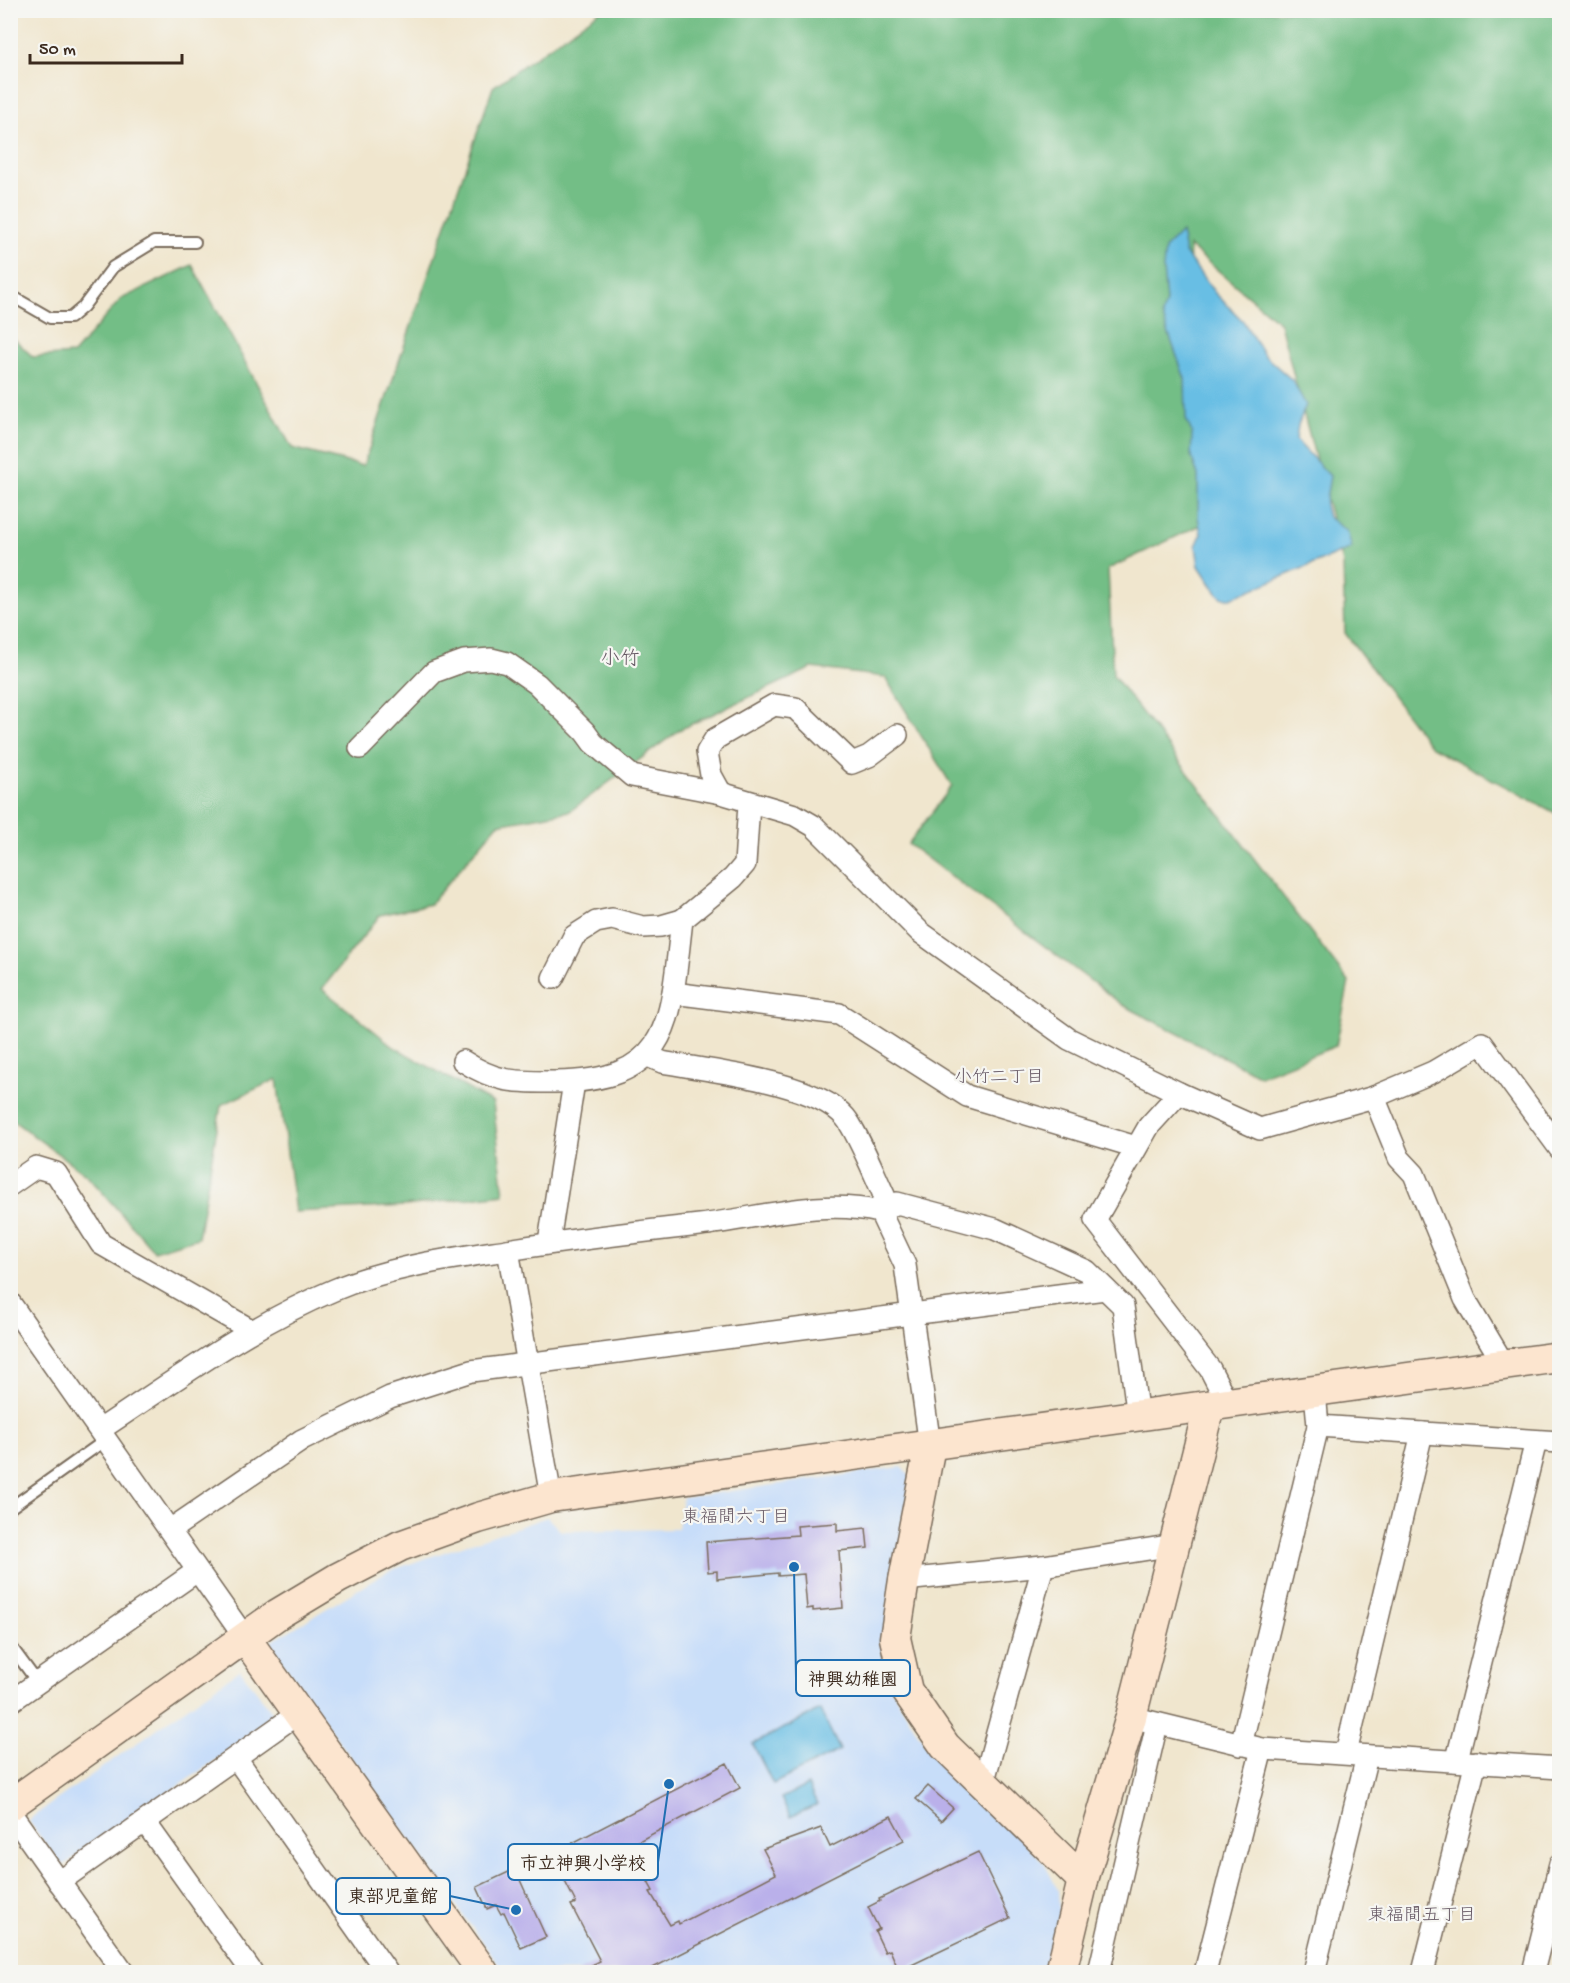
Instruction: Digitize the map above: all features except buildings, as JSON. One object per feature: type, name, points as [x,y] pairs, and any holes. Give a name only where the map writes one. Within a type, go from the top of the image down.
[{"type":"street","points":[[360,748],[434,672],[464,661],[491,659],[507,663],[537,684],[593,743],[632,776],[721,793],[749,804],[795,815],[814,826],[920,932],[1069,1039],[1179,1093],[1260,1129],[1374,1097],[1432,1072],[1482,1043],[1560,1149]]},
{"type":"street","points":[[721,793],[711,775],[707,752],[716,739],[774,705],[795,708],[852,763],[869,756],[897,735]]},
{"type":"street","points":[[553,978],[574,936],[596,921],[612,919],[643,927],[661,926],[682,920],[733,879],[746,864],[749,804]]},
{"type":"street","points":[[463,1061],[497,1080],[574,1082],[603,1078],[635,1065],[648,1056],[661,1036],[673,993],[682,920]]},
{"type":"street","points":[[673,993],[839,1014],[967,1096],[1136,1148]]},
{"type":"street","points":[[648,1056],[662,1062],[796,1088],[825,1101],[845,1117],[884,1195],[880,1212],[904,1265],[930,1446],[895,1638],[907,1691],[945,1746],[1083,1880]]},
{"type":"street","points":[[549,1242],[574,1082]]},
{"type":"street","points":[[1099,1972],[1173,1545],[1218,1405],[1210,1369],[1095,1220],[1149,1126],[1179,1093]]},
{"type":"street","points":[[1374,1097],[1399,1158],[1414,1174],[1465,1299],[1503,1363]]},
{"type":"street","points":[[10,1185],[36,1167],[56,1173],[101,1244],[251,1330]]},
{"type":"street","points":[[104,1434],[251,1330],[336,1289],[424,1263],[549,1242],[723,1222],[828,1205],[854,1206],[880,1212],[897,1203],[995,1229],[1088,1271],[1123,1306],[1138,1417]]},
{"type":"street","points":[[508,1250],[530,1364],[551,1497]]},
{"type":"street","points":[[170,1530],[302,1440],[390,1398],[471,1371],[1105,1289]]},
{"type":"street","points":[[10,1304],[104,1434],[197,1571],[300,1712],[476,1970]]},
{"type":"street","points":[[10,1805],[278,1614],[338,1578],[400,1546],[478,1518],[551,1497],[1138,1417],[1503,1363],[1560,1357]]},
{"type":"street","points":[[1240,1745],[1318,1426],[1315,1392]]},
{"type":"street","points":[[1318,1426],[1560,1442]]},
{"type":"street","points":[[1314,1972],[1422,1433]]},
{"type":"street","points":[[1423,1972],[1466,1760],[1536,1441]]},
{"type":"street","points":[[904,1580],[1042,1566],[1173,1545]]},
{"type":"street","points":[[983,1784],[1042,1566]]},
{"type":"street","points":[[10,1702],[197,1571]]},
{"type":"street","points":[[59,1882],[300,1712]]},
{"type":"street","points":[[1144,1721],[1262,1749],[1466,1760],[1560,1768]]},
{"type":"street","points":[[1061,1972],[1083,1880],[1144,1721]]},
{"type":"street","points":[[1205,1972],[1262,1749]]},
{"type":"street","points":[[236,1758],[387,1972]]},
{"type":"street","points":[[10,1812],[123,1972]]},
{"type":"street","points":[[145,1822],[252,1972]]},
{"type":"street","points":[[1533,1972],[1560,1864]]},
{"type":"lane","points":[[10,295],[50,318],[70,318],[83,307],[113,267],[154,242],[195,242]]},
{"type":"lane","points":[[10,1508],[104,1434]]},
{"type":"lane","points":[[10,1645],[39,1683]]},
{"type":"shaded area","points":[[901,1467],[913,1479],[885,1653],[887,1674],[896,1697],[919,1735],[1043,1861],[1058,1890],[1060,1925],[1041,1972],[504,1972],[269,1643],[389,1571],[547,1517],[561,1531],[678,1529],[682,1498]]},
{"type":"shaded area","points":[[240,1670],[277,1718],[62,1866],[28,1820]]},
{"type":"green space","points":[[600,11],[1559,11],[1559,815],[1431,747],[1345,633],[1343,563],[1280,323],[1189,246],[1205,523],[1108,569],[1113,675],[1349,982],[1336,1046],[1260,1076],[1123,1005],[908,844],[952,786],[885,677],[812,668],[681,729],[570,811],[498,824],[430,904],[380,915],[322,989],[394,1047],[493,1103],[504,1194],[405,1206],[295,1212],[277,1079],[221,1105],[198,1238],[154,1251],[88,1176],[11,1119],[10,335],[33,357],[73,354],[121,299],[192,265],[292,448],[363,466],[493,87]]},
{"type":"water","points":[[1181,232],[1185,253],[1215,293],[1243,321],[1264,355],[1292,380],[1306,405],[1298,425],[1296,440],[1330,476],[1325,505],[1328,517],[1347,531],[1352,548],[1231,598],[1223,598],[1217,593],[1199,566],[1196,546],[1201,535],[1198,517],[1198,475],[1191,456],[1192,433],[1186,419],[1185,379],[1162,315],[1166,302],[1163,269],[1165,248]]},
{"type":"water","points":[[820,1710],[840,1750],[773,1784],[753,1744]]},
{"type":"water","points":[[808,1785],[817,1805],[790,1817],[781,1798]]},
{"type":"place","name":"神興幼稚園","points":[[794,1567]]},
{"type":"place","name":"市立神興小学校","points":[[669,1784]]},
{"type":"place","name":"東部児童館","points":[[516,1910]]},
{"type":"district","name":"小竹","points":[[620,660]]},
{"type":"district","name":"小竹二丁目","points":[[999,1078]]},
{"type":"district","name":"東福間六丁目","points":[[736,1518]]},
{"type":"district","name":"東福間五丁目","points":[[1422,1916]]}]
